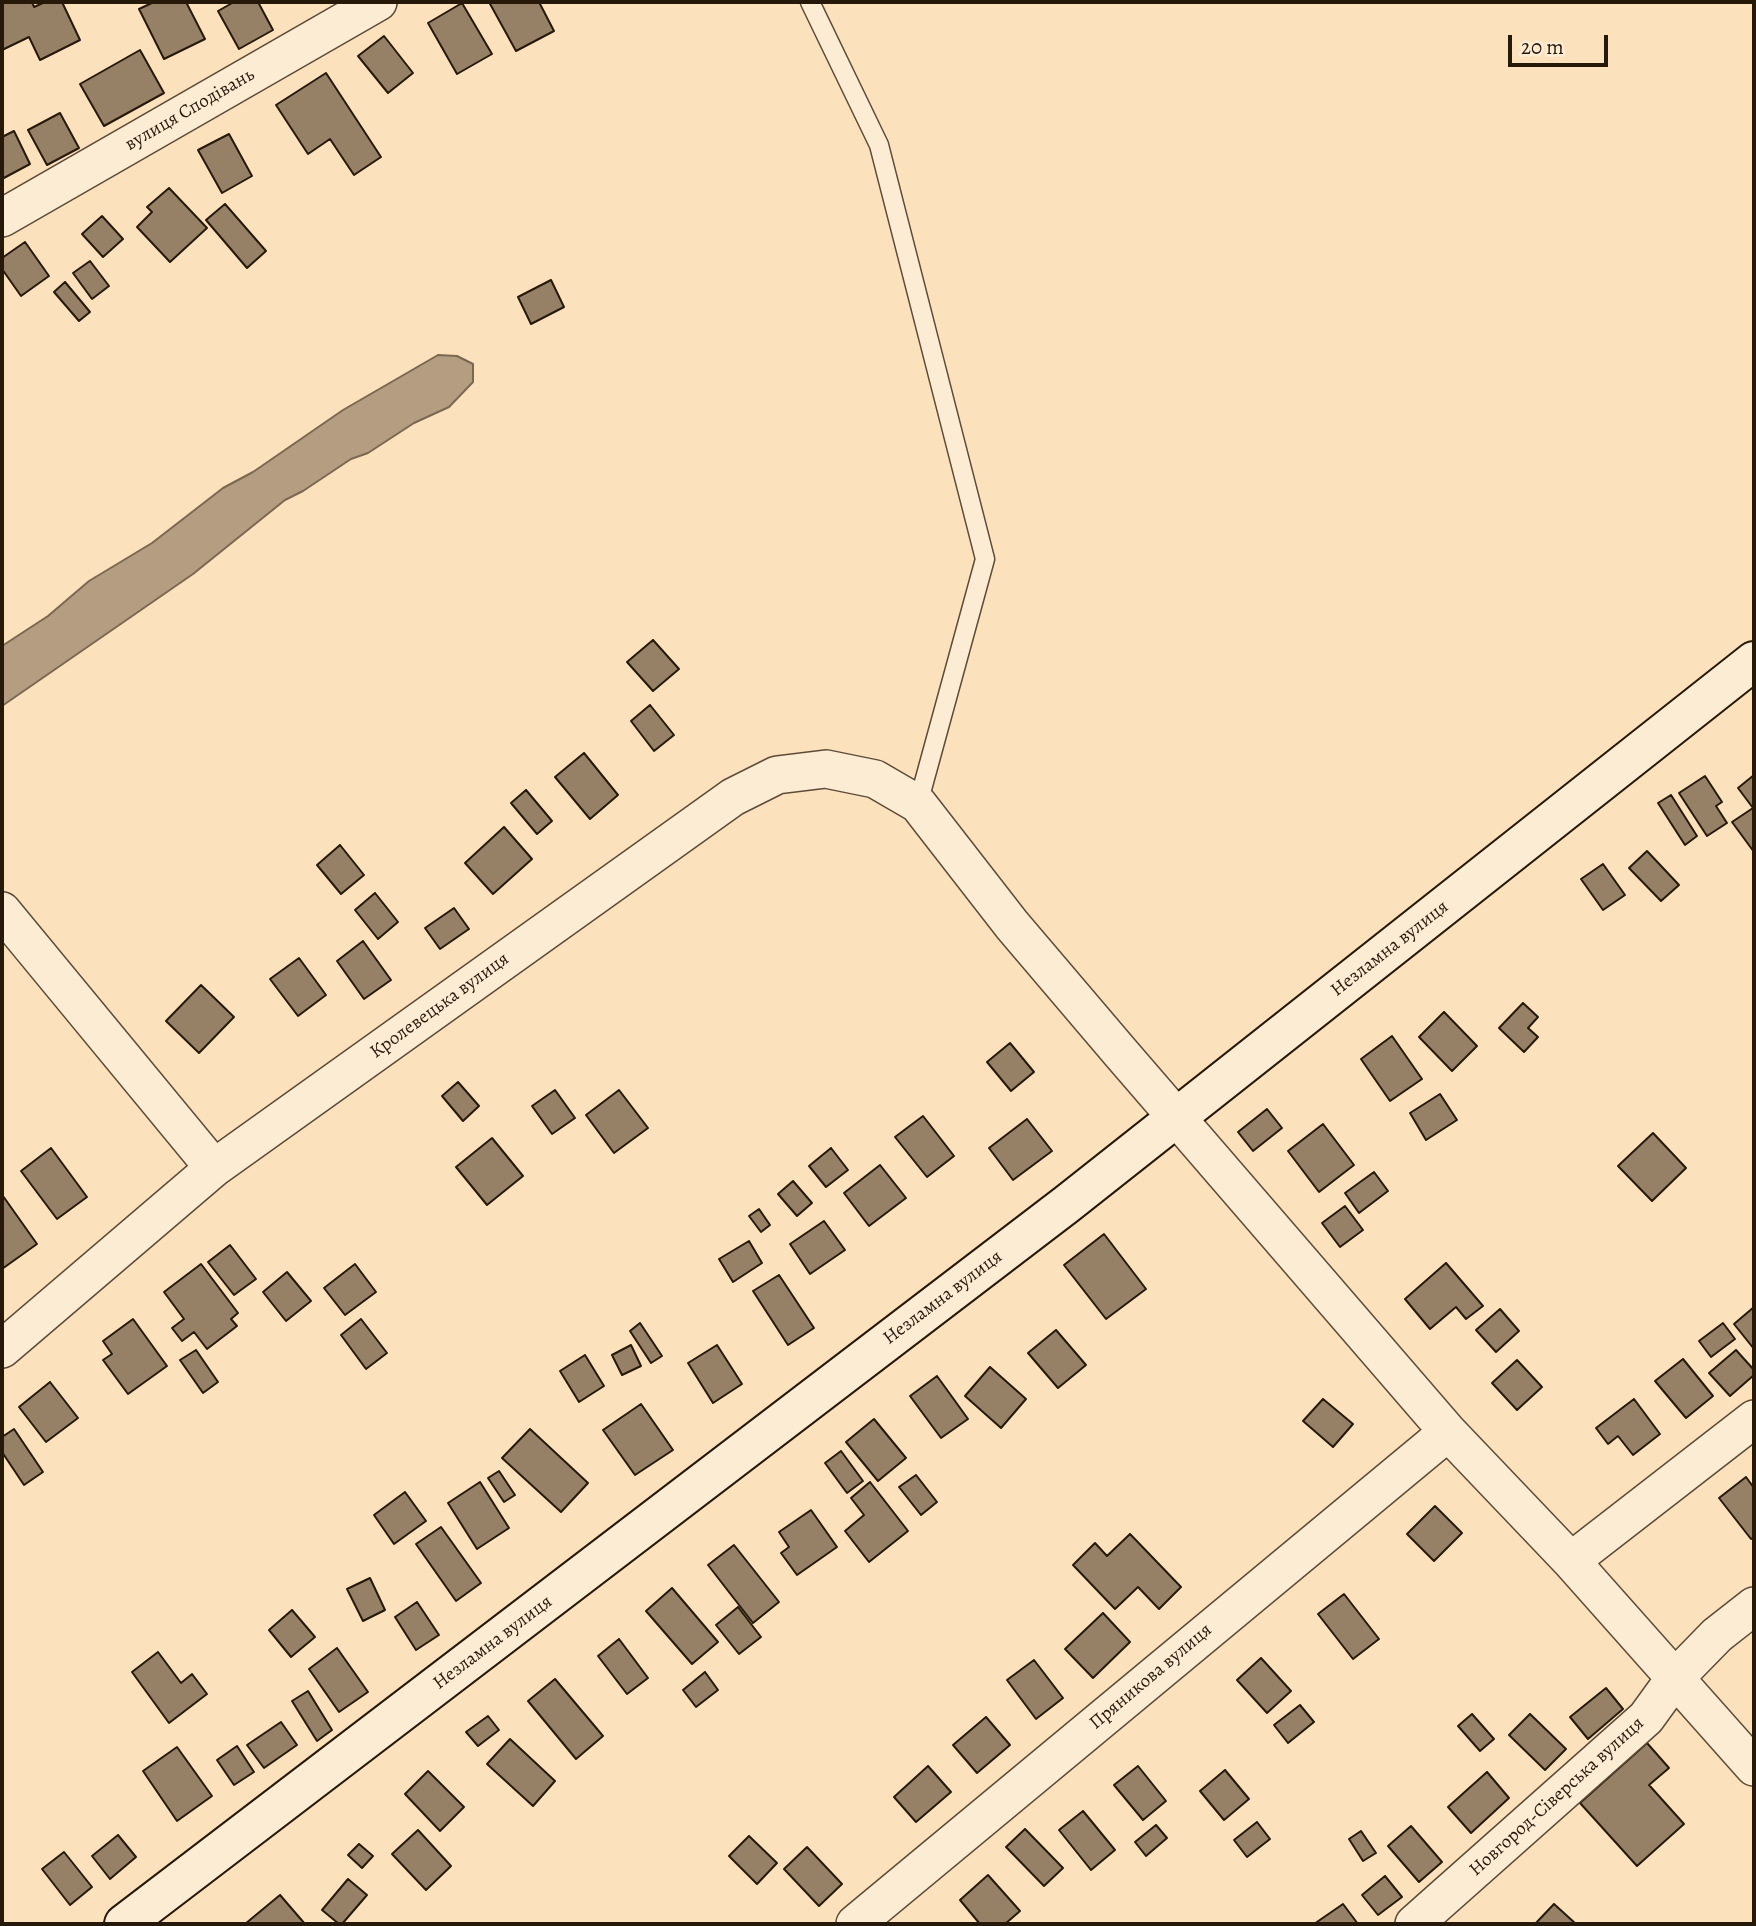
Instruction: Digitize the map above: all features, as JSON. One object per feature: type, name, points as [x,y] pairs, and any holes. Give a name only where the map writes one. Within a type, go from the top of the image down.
[{"type":"street","name":"вулиця Сподівань","points":[[2,218],[379,2]]},
{"type":"street","name":"Незламна вулиця","points":[[124,1924],[1045,1221],[1754,661]]},
{"type":"street","name":"Кролевецька вулиця","points":[[2,1349],[214,1168],[733,797],[777,775],[826,769],[875,779],[918,804]]},
{"type":"street","points":[[918,804],[1012,925],[1448,1432],[1571,1561],[1754,1767]]},
{"type":"street","points":[[2,911],[214,1168]]},
{"type":"street","points":[[1571,1561],[1754,1419]]},
{"type":"street","name":"Пряникова вулиця","points":[[855,1924],[1448,1432]]},
{"type":"street","name":"Новгород-Сіверська вулиця","points":[[1414,1924],[1646,1717],[1675,1678],[1717,1635],[1754,1606]]},
{"type":"lane","points":[[810,2],[878,145],[985,559],[918,804]]},
{"type":"shaded area","points":[[438,355],[457,356],[473,364],[473,382],[449,407],[414,423],[368,453],[351,459],[285,500],[193,574],[2,706],[2,646],[48,616],[89,581],[152,543],[223,488],[253,472],[343,410]]},
{"type":"building","points":[[2,2],[32,2],[34,7],[45,2],[62,2],[80,40],[40,60],[29,37],[2,50]]},
{"type":"building","points":[[154,2],[186,2],[205,39],[164,59],[139,9]]},
{"type":"building","points":[[234,2],[258,2],[273,30],[239,49],[218,11]]},
{"type":"building","points":[[489,2],[539,2],[554,31],[516,51]]},
{"type":"building","points":[[462,3],[492,54],[457,74],[428,23]]},
{"type":"building","points":[[384,36],[413,73],[388,93],[358,56]]},
{"type":"building","points":[[140,50],[164,93],[104,126],[80,84]]},
{"type":"building","points":[[326,73],[381,157],[354,175],[330,139],[308,154],[276,105]]},
{"type":"building","points":[[60,113],[79,148],[47,165],[28,130]]},
{"type":"building","points":[[14,131],[30,164],[2,179],[2,137]]},
{"type":"building","points":[[229,134],[252,176],[222,193],[198,150]]},
{"type":"building","points":[[169,188],[207,228],[170,262],[137,227],[152,212],[147,207]]},
{"type":"building","points":[[225,204],[266,251],[247,268],[206,220]]},
{"type":"building","points":[[102,216],[123,239],[103,257],[82,234]]},
{"type":"building","points":[[25,242],[49,276],[21,296],[2,269],[2,258]]},
{"type":"building","points":[[90,261],[109,286],[92,299],[73,273]]},
{"type":"building","points":[[551,280],[564,307],[531,324],[518,297]]},
{"type":"building","points":[[65,282],[90,312],[79,321],[54,292]]},
{"type":"building","points":[[653,640],[679,669],[653,691],[627,662]]},
{"type":"building","points":[[650,705],[674,735],[654,751],[631,721]]},
{"type":"building","points":[[584,753],[618,795],[590,819],[555,777]]},
{"type":"building","points":[[1754,775],[1754,852],[1732,822],[1753,808],[1738,788]]},
{"type":"building","points":[[1705,776],[1722,802],[1716,806],[1727,823],[1707,836],[1679,793]]},
{"type":"building","points":[[526,790],[552,821],[537,834],[511,803]]},
{"type":"building","points":[[1671,795],[1697,836],[1685,845],[1658,803]]},
{"type":"building","points":[[504,827],[532,859],[493,894],[465,863]]},
{"type":"building","points":[[340,845],[364,875],[341,894],[317,865]]},
{"type":"building","points":[[1647,851],[1679,885],[1661,901],[1629,868]]},
{"type":"building","points":[[1603,864],[1625,895],[1603,910],[1581,879]]},
{"type":"building","points":[[375,893],[398,922],[378,939],[355,910]]},
{"type":"building","points":[[454,908],[469,929],[440,949],[425,928]]},
{"type":"building","points":[[363,941],[391,980],[364,999],[337,961]]},
{"type":"building","points":[[299,958],[326,995],[298,1016],[270,979]]},
{"type":"building","points":[[201,985],[234,1017],[199,1053],[166,1021]]},
{"type":"building","points":[[1523,1003],[1538,1017],[1528,1028],[1538,1037],[1524,1052],[1499,1028]]},
{"type":"building","points":[[1444,1012],[1477,1046],[1452,1071],[1419,1037]]},
{"type":"building","points":[[1392,1036],[1422,1079],[1390,1101],[1361,1059]]},
{"type":"building","points":[[1010,1043],[1034,1072],[1011,1091],[987,1062]]},
{"type":"building","points":[[458,1082],[479,1106],[463,1121],[442,1096]]},
{"type":"building","points":[[555,1090],[575,1118],[552,1134],[532,1106]]},
{"type":"building","points":[[619,1090],[648,1128],[614,1153],[586,1115]]},
{"type":"building","points":[[1440,1094],[1457,1120],[1426,1140],[1410,1113]]},
{"type":"building","points":[[1267,1109],[1282,1128],[1253,1151],[1238,1132]]},
{"type":"building","points":[[923,1116],[954,1156],[927,1177],[895,1137]]},
{"type":"building","points":[[1027,1119],[1052,1151],[1013,1180],[989,1148]]},
{"type":"building","points":[[1323,1124],[1354,1165],[1319,1192],[1288,1151]]},
{"type":"building","points":[[1653,1133],[1686,1168],[1652,1201],[1618,1166]]},
{"type":"building","points":[[492,1138],[523,1176],[487,1205],[456,1167]]},
{"type":"building","points":[[51,1148],[87,1197],[57,1219],[21,1171]]},
{"type":"building","points":[[831,1148],[848,1170],[826,1187],[809,1166]]},
{"type":"building","points":[[880,1165],[906,1198],[869,1226],[844,1193]]},
{"type":"building","points":[[1374,1172],[1388,1191],[1359,1213],[1345,1193]]},
{"type":"building","points":[[793,1181],[812,1203],[797,1216],[778,1194]]},
{"type":"building","points":[[2,1197],[37,1244],[2,1269]]},
{"type":"building","points":[[1345,1206],[1363,1230],[1340,1247],[1322,1223]]},
{"type":"building","points":[[759,1209],[770,1225],[761,1232],[749,1216]]},
{"type":"building","points":[[824,1221],[845,1250],[810,1274],[790,1244]]},
{"type":"building","points":[[1104,1234],[1146,1289],[1106,1319],[1064,1265]]},
{"type":"building","points":[[749,1241],[762,1263],[733,1282],[719,1259]]},
{"type":"building","points":[[230,1245],[256,1279],[234,1295],[208,1262]]},
{"type":"building","points":[[1446,1263],[1483,1306],[1466,1319],[1456,1307],[1430,1329],[1405,1299]]},
{"type":"building","points":[[201,1264],[238,1313],[231,1319],[237,1326],[207,1349],[194,1332],[182,1341],[172,1328],[184,1319],[164,1292]]},
{"type":"building","points":[[355,1264],[376,1292],[345,1315],[324,1288]]},
{"type":"building","points":[[287,1272],[311,1301],[286,1321],[263,1292]]},
{"type":"building","points":[[779,1275],[814,1328],[788,1345],[753,1291]]},
{"type":"building","points":[[1754,1307],[1754,1349],[1734,1324]]},
{"type":"building","points":[[1500,1309],[1519,1331],[1496,1352],[1476,1330]]},
{"type":"building","points":[[133,1319],[167,1366],[128,1394],[103,1360],[112,1354],[103,1341]]},
{"type":"building","points":[[361,1319],[387,1353],[366,1369],[341,1335]]},
{"type":"building","points":[[640,1323],[662,1356],[651,1363],[630,1331]]},
{"type":"building","points":[[1723,1323],[1735,1339],[1711,1357],[1699,1341]]},
{"type":"building","points":[[1056,1330],[1086,1365],[1058,1388],[1028,1353]]},
{"type":"building","points":[[631,1345],[641,1366],[622,1375],[612,1355]]},
{"type":"building","points":[[717,1345],[742,1384],[713,1403],[688,1363]]},
{"type":"building","points":[[196,1350],[218,1382],[203,1393],[180,1360]]},
{"type":"building","points":[[1736,1350],[1754,1370],[1754,1375],[1730,1396],[1709,1373]]},
{"type":"building","points":[[585,1355],[604,1386],[579,1402],[560,1371]]},
{"type":"building","points":[[1683,1359],[1713,1396],[1686,1418],[1655,1381]]},
{"type":"building","points":[[1517,1360],[1542,1387],[1517,1410],[1492,1383]]},
{"type":"building","points":[[990,1367],[1026,1399],[1001,1428],[965,1396]]},
{"type":"building","points":[[937,1376],[968,1419],[941,1438],[910,1396]]},
{"type":"building","points":[[50,1382],[78,1418],[46,1442],[19,1407]]},
{"type":"building","points":[[1323,1399],[1353,1424],[1333,1447],[1303,1421]]},
{"type":"building","points":[[1634,1399],[1660,1434],[1633,1455],[1618,1436],[1608,1444],[1596,1428]]},
{"type":"building","points":[[641,1404],[673,1450],[635,1475],[603,1430]]},
{"type":"building","points":[[874,1419],[906,1458],[878,1481],[846,1442]]},
{"type":"building","points":[[14,1429],[43,1472],[24,1485],[2,1452],[2,1437]]},
{"type":"building","points":[[530,1429],[588,1483],[561,1512],[502,1458]]},
{"type":"building","points":[[841,1451],[863,1481],[847,1493],[825,1463]]},
{"type":"building","points":[[499,1471],[515,1495],[504,1502],[488,1478]]},
{"type":"building","points":[[916,1475],[937,1502],[921,1515],[899,1487]]},
{"type":"building","points":[[1746,1477],[1754,1488],[1754,1537],[1751,1539],[1719,1498]]},
{"type":"building","points":[[480,1482],[509,1528],[477,1549],[448,1503]]},
{"type":"building","points":[[870,1482],[908,1531],[869,1562],[845,1531],[864,1515],[851,1498]]},
{"type":"building","points":[[405,1492],[426,1521],[394,1544],[374,1515]]},
{"type":"building","points":[[1435,1506],[1462,1533],[1434,1561],[1407,1534]]},
{"type":"building","points":[[811,1510],[837,1547],[797,1575],[781,1553],[789,1547],[779,1532]]},
{"type":"building","points":[[441,1527],[481,1583],[456,1601],[416,1544]]},
{"type":"building","points":[[1130,1534],[1181,1587],[1159,1609],[1138,1587],[1115,1609],[1073,1565],[1095,1543],[1107,1556]]},
{"type":"building","points":[[734,1545],[779,1602],[753,1623],[708,1565]]},
{"type":"building","points":[[370,1578],[385,1610],[363,1621],[347,1589]]},
{"type":"building","points":[[672,1588],[718,1642],[692,1664],[646,1611]]},
{"type":"building","points":[[1344,1594],[1379,1639],[1353,1659],[1318,1614]]},
{"type":"building","points":[[417,1602],[439,1635],[416,1650],[395,1617]]},
{"type":"building","points":[[738,1607],[761,1637],[739,1654],[716,1625]]},
{"type":"building","points":[[292,1610],[315,1637],[291,1657],[269,1630]]},
{"type":"building","points":[[1103,1613],[1130,1642],[1093,1678],[1065,1649]]},
{"type":"building","points":[[619,1639],[648,1678],[627,1694],[598,1656]]},
{"type":"building","points":[[337,1648],[368,1692],[339,1712],[309,1669]]},
{"type":"building","points":[[158,1652],[181,1683],[192,1674],[207,1694],[169,1723],[132,1672]]},
{"type":"building","points":[[1261,1658],[1291,1691],[1267,1713],[1237,1680]]},
{"type":"building","points":[[1034,1660],[1063,1698],[1036,1719],[1007,1680]]},
{"type":"building","points":[[705,1672],[718,1690],[696,1707],[683,1690]]},
{"type":"building","points":[[555,1679],[603,1736],[576,1759],[528,1701]]},
{"type":"building","points":[[1606,1688],[1623,1709],[1588,1739],[1570,1717]]},
{"type":"building","points":[[308,1691],[332,1730],[317,1741],[292,1701]]},
{"type":"building","points":[[1300,1705],[1314,1722],[1288,1743],[1274,1725]]},
{"type":"building","points":[[1472,1714],[1494,1739],[1480,1751],[1458,1726]]},
{"type":"building","points":[[1530,1714],[1566,1749],[1545,1770],[1509,1735]]},
{"type":"building","points":[[488,1716],[499,1730],[478,1746],[466,1732]]},
{"type":"building","points":[[986,1717],[1010,1745],[977,1773],[953,1745]]},
{"type":"building","points":[[281,1722],[297,1745],[264,1768],[247,1745]]},
{"type":"building","points":[[510,1739],[555,1781],[533,1806],[487,1764]]},
{"type":"building","points":[[1647,1743],[1669,1768],[1649,1785],[1684,1824],[1637,1866],[1580,1803]]},
{"type":"building","points":[[237,1746],[254,1772],[234,1785],[217,1760]]},
{"type":"building","points":[[177,1747],[212,1796],[177,1821],[143,1771]]},
{"type":"building","points":[[928,1766],[951,1792],[916,1822],[894,1797]]},
{"type":"building","points":[[1138,1766],[1166,1801],[1143,1820],[1114,1785]]},
{"type":"building","points":[[1225,1770],[1249,1799],[1224,1820],[1200,1791]]},
{"type":"building","points":[[428,1771],[464,1807],[440,1831],[405,1794]]},
{"type":"building","points":[[1487,1772],[1509,1798],[1471,1833],[1448,1807]]},
{"type":"building","points":[[1083,1811],[1115,1850],[1091,1870],[1059,1830]]},
{"type":"building","points":[[1257,1822],[1270,1839],[1247,1857],[1234,1840]]},
{"type":"building","points":[[1156,1825],[1167,1838],[1146,1856],[1135,1842]]},
{"type":"building","points":[[1411,1826],[1442,1862],[1419,1882],[1388,1846]]},
{"type":"building","points":[[1025,1829],[1063,1868],[1044,1886],[1006,1847]]},
{"type":"building","points":[[418,1830],[451,1866],[426,1890],[392,1854]]},
{"type":"building","points":[[1361,1831],[1376,1853],[1363,1861],[1349,1839]]},
{"type":"building","points":[[118,1835],[136,1857],[110,1879],[92,1856]]},
{"type":"building","points":[[749,1836],[777,1863],[757,1884],[729,1856]]},
{"type":"building","points":[[359,1844],[373,1856],[362,1868],[348,1855]]},
{"type":"building","points":[[807,1847],[842,1884],[819,1906],[784,1869]]},
{"type":"building","points":[[64,1852],[92,1887],[70,1905],[42,1869]]},
{"type":"building","points":[[988,1875],[1020,1911],[1005,1924],[980,1924],[960,1900]]},
{"type":"building","points":[[1385,1876],[1402,1897],[1378,1915],[1362,1895]]},
{"type":"building","points":[[348,1879],[367,1895],[342,1924],[339,1924],[322,1910]]},
{"type":"building","points":[[280,1895],[305,1924],[245,1924]]},
{"type":"building","points":[[1343,1904],[1358,1924],[1314,1924]]},
{"type":"building","points":[[1554,1904],[1576,1924],[1535,1924]]}]
